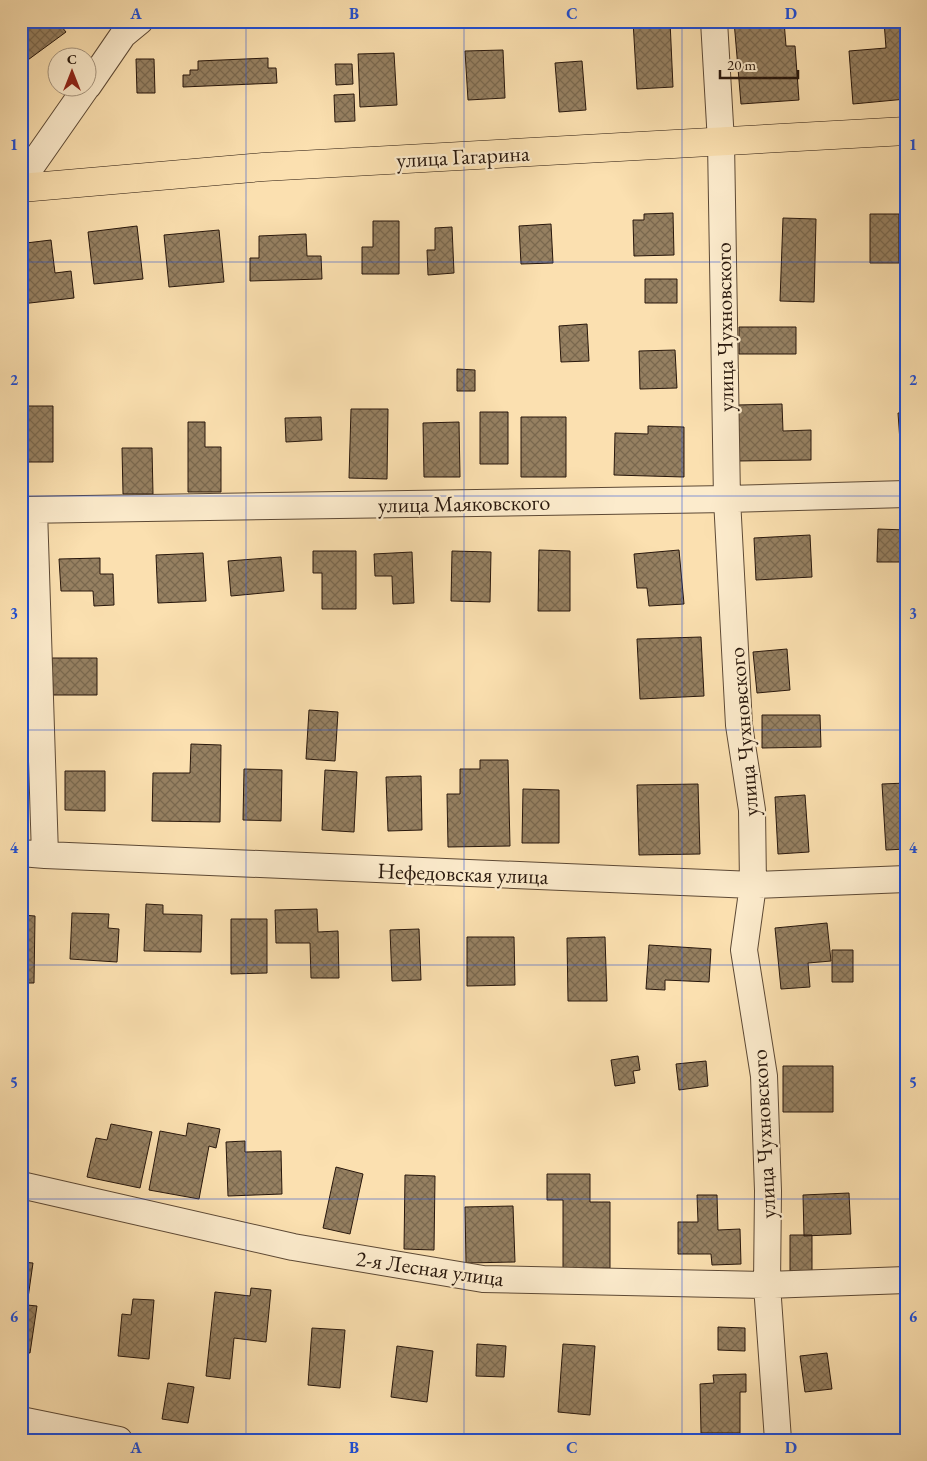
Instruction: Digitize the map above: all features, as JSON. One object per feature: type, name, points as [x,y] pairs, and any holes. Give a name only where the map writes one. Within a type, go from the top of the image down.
[{"type":"main road","name":"улица Гагарина","points":[[21,188],[263,167],[906,131]]},
{"type":"street","points":[[98,71],[123,34],[140,21]]},
{"type":"street","name":"улица Чухновского","points":[[714,21],[721,142],[727,499],[739,725],[752,810],[753,885],[744,950],[764,1076],[768,1191],[767,1285],[778,1440]]},
{"type":"street","points":[[21,181],[79,98]]},
{"type":"street","name":"улица Маяковского","points":[[28,510],[727,499],[906,494]]},
{"type":"street","points":[[28,510],[33,854]]},
{"type":"street","name":"Нефедовская улица","points":[[33,854],[753,885],[906,879]]},
{"type":"street","name":"2-я Лесная улица","points":[[21,1185],[293,1247],[484,1279],[767,1285],[906,1280]]},
{"type":"street","points":[[21,1420],[119,1440]]},
{"type":"building","points":[[21,21],[57,21],[66,32],[21,65]]},
{"type":"building","points":[[303,21],[314,21],[306,26]]},
{"type":"building","points":[[633,21],[670,21],[673,87],[637,89]]},
{"type":"building","points":[[734,21],[784,21],[786,46],[795,46],[799,100],[741,104]]},
{"type":"building","points":[[884,21],[906,21],[906,99],[853,104],[849,51],[886,48]]},
{"type":"building","points":[[503,50],[505,98],[468,100],[465,51]]},
{"type":"building","points":[[394,53],[397,105],[360,107],[358,54]]},
{"type":"building","points":[[268,58],[268,68],[276,68],[277,83],[183,87],[183,75],[190,75],[190,70],[198,70],[198,61]]},
{"type":"building","points":[[136,59],[154,59],[155,93],[137,93]]},
{"type":"building","points":[[582,61],[586,110],[559,112],[555,63]]},
{"type":"building","points":[[335,64],[352,64],[353,84],[336,85]]},
{"type":"building","points":[[354,94],[355,121],[335,122],[334,95]]},
{"type":"building","points":[[673,213],[674,255],[634,256],[633,220],[644,220],[644,214]]},
{"type":"building","points":[[870,214],[899,214],[899,263],[870,263]]},
{"type":"building","points":[[783,218],[816,219],[814,302],[780,301]]},
{"type":"building","points":[[373,221],[399,221],[399,274],[362,274],[362,247],[373,247]]},
{"type":"building","points":[[551,224],[553,263],[521,264],[519,226]]},
{"type":"building","points":[[137,226],[143,279],[94,284],[88,232]]},
{"type":"building","points":[[452,227],[454,273],[428,275],[427,250],[435,250],[435,228]]},
{"type":"building","points":[[219,230],[224,282],[169,287],[164,235]]},
{"type":"building","points":[[306,234],[307,256],[321,256],[322,279],[250,281],[250,258],[259,258],[259,236]]},
{"type":"building","points":[[51,240],[55,273],[71,271],[74,298],[21,304],[21,266],[28,266],[26,243]]},
{"type":"building","points":[[645,279],[677,279],[677,303],[645,303]]},
{"type":"building","points":[[587,324],[589,361],[561,362],[559,326]]},
{"type":"building","points":[[739,327],[796,327],[796,354],[739,354]]},
{"type":"building","points":[[675,350],[677,388],[640,389],[639,351]]},
{"type":"building","points":[[457,369],[475,370],[475,391],[457,391]]},
{"type":"building","points":[[782,404],[783,431],[811,430],[811,460],[738,461],[737,405]]},
{"type":"building","points":[[24,406],[53,406],[53,462],[24,462]]},
{"type":"building","points":[[351,409],[388,409],[387,479],[349,478]]},
{"type":"building","points":[[480,412],[508,412],[508,464],[480,464]]},
{"type":"building","points":[[898,413],[906,413],[906,470],[902,470]]},
{"type":"building","points":[[321,417],[322,440],[286,442],[285,418]]},
{"type":"building","points":[[521,417],[566,417],[566,477],[521,477]]},
{"type":"building","points":[[188,422],[205,422],[205,447],[221,447],[221,492],[188,492]]},
{"type":"building","points":[[459,422],[460,477],[424,477],[423,423]]},
{"type":"building","points":[[648,426],[684,427],[684,477],[614,475],[615,433],[648,434]]},
{"type":"building","points":[[122,448],[152,448],[153,494],[123,494]]},
{"type":"building","points":[[878,529],[906,530],[906,562],[877,562]]},
{"type":"building","points":[[810,535],[812,577],[756,580],[754,538]]},
{"type":"building","points":[[539,550],[570,551],[570,611],[538,611]]},
{"type":"building","points":[[679,550],[684,604],[649,606],[647,588],[637,588],[634,554]]},
{"type":"building","points":[[313,551],[356,551],[356,609],[322,609],[322,573],[313,573]]},
{"type":"building","points":[[452,551],[491,552],[490,602],[451,601]]},
{"type":"building","points":[[412,552],[414,603],[393,604],[392,576],[375,576],[374,554]]},
{"type":"building","points":[[203,553],[206,601],[158,603],[156,555]]},
{"type":"building","points":[[281,557],[284,591],[231,596],[228,561]]},
{"type":"building","points":[[100,558],[100,574],[113,574],[114,605],[94,606],[93,591],[61,591],[59,559]]},
{"type":"building","points":[[701,637],[704,696],[640,699],[637,639]]},
{"type":"building","points":[[787,649],[790,690],[757,693],[753,652]]},
{"type":"building","points":[[52,658],[97,658],[97,695],[53,695]]},
{"type":"building","points":[[309,710],[338,712],[335,761],[306,759]]},
{"type":"building","points":[[762,715],[820,715],[821,747],[762,748]]},
{"type":"building","points":[[191,744],[221,745],[220,822],[152,821],[153,773],[190,773]]},
{"type":"building","points":[[480,760],[508,760],[510,846],[448,847],[447,794],[460,794],[460,769],[480,769]]},
{"type":"building","points":[[244,769],[282,770],[281,821],[243,820]]},
{"type":"building","points":[[325,770],[357,772],[354,832],[322,830]]},
{"type":"building","points":[[65,771],[105,771],[105,811],[65,810]]},
{"type":"building","points":[[421,776],[422,830],[388,831],[386,777]]},
{"type":"building","points":[[906,783],[906,849],[886,850],[882,784]]},
{"type":"building","points":[[698,784],[700,854],[639,855],[637,785]]},
{"type":"building","points":[[523,789],[559,790],[559,843],[522,843]]},
{"type":"building","points":[[805,795],[809,852],[778,854],[775,797]]},
{"type":"building","points":[[146,904],[163,905],[163,914],[202,915],[201,952],[144,951]]},
{"type":"building","points":[[317,909],[318,932],[338,931],[339,978],[311,978],[310,943],[276,943],[275,910]]},
{"type":"building","points":[[72,913],[109,914],[108,928],[119,929],[117,962],[70,959]]},
{"type":"building","points":[[21,915],[35,916],[34,983],[21,983]]},
{"type":"building","points":[[231,919],[267,919],[267,973],[231,974]]},
{"type":"building","points":[[827,923],[831,961],[808,963],[810,987],[781,989],[775,928]]},
{"type":"building","points":[[419,929],[421,980],[392,981],[390,930]]},
{"type":"building","points":[[467,937],[514,937],[515,985],[467,986]]},
{"type":"building","points":[[605,937],[607,1001],[568,1001],[567,938]]},
{"type":"building","points":[[649,945],[711,949],[709,982],[665,980],[665,990],[646,989]]},
{"type":"building","points":[[832,950],[853,950],[853,982],[832,982]]},
{"type":"building","points":[[638,1056],[640,1070],[633,1071],[635,1083],[615,1086],[611,1060]]},
{"type":"building","points":[[706,1061],[708,1086],[679,1090],[676,1064]]},
{"type":"building","points":[[783,1066],[833,1066],[833,1112],[783,1112]]},
{"type":"building","points":[[188,1123],[220,1129],[216,1148],[209,1146],[199,1199],[149,1190],[160,1131],[186,1136]]},
{"type":"building","points":[[111,1124],[152,1132],[140,1188],[87,1177],[96,1138],[107,1140]]},
{"type":"building","points":[[21,1132],[25,1132],[21,1155]]},
{"type":"building","points":[[245,1141],[245,1152],[281,1151],[282,1194],[228,1196],[226,1142]]},
{"type":"building","points":[[336,1167],[363,1174],[350,1234],[323,1228]]},
{"type":"building","points":[[547,1174],[590,1174],[590,1202],[610,1202],[610,1268],[563,1268],[563,1200],[547,1200]]},
{"type":"building","points":[[405,1175],[435,1176],[434,1250],[404,1249]]},
{"type":"building","points":[[849,1193],[851,1234],[804,1236],[803,1195]]},
{"type":"building","points":[[697,1195],[717,1195],[718,1230],[740,1229],[741,1264],[712,1265],[711,1254],[678,1254],[678,1222],[698,1222]]},
{"type":"building","points":[[513,1206],[515,1262],[466,1263],[465,1207]]},
{"type":"building","points":[[790,1235],[812,1235],[812,1271],[790,1271]]},
{"type":"building","points":[[21,1262],[33,1263],[27,1305],[37,1306],[30,1353],[21,1352]]},
{"type":"building","points":[[251,1288],[271,1290],[266,1342],[234,1338],[230,1379],[206,1376],[215,1292],[250,1296]]},
{"type":"building","points":[[133,1299],[154,1300],[149,1359],[118,1356],[122,1314],[131,1315]]},
{"type":"building","points":[[718,1327],[745,1328],[745,1351],[718,1350]]},
{"type":"building","points":[[312,1328],[345,1330],[340,1388],[308,1385]]},
{"type":"building","points":[[477,1344],[506,1346],[504,1377],[476,1376]]},
{"type":"building","points":[[563,1344],[595,1346],[590,1415],[558,1412]]},
{"type":"building","points":[[397,1346],[433,1351],[427,1402],[391,1397]]},
{"type":"building","points":[[827,1353],[832,1389],[805,1392],[800,1356]]},
{"type":"building","points":[[746,1374],[746,1392],[740,1392],[740,1433],[701,1433],[700,1384],[714,1383],[713,1375]]},
{"type":"building","points":[[168,1383],[194,1387],[188,1423],[162,1419]]},
{"type":"building","points":[[425,1437],[445,1440],[425,1440]]}]
